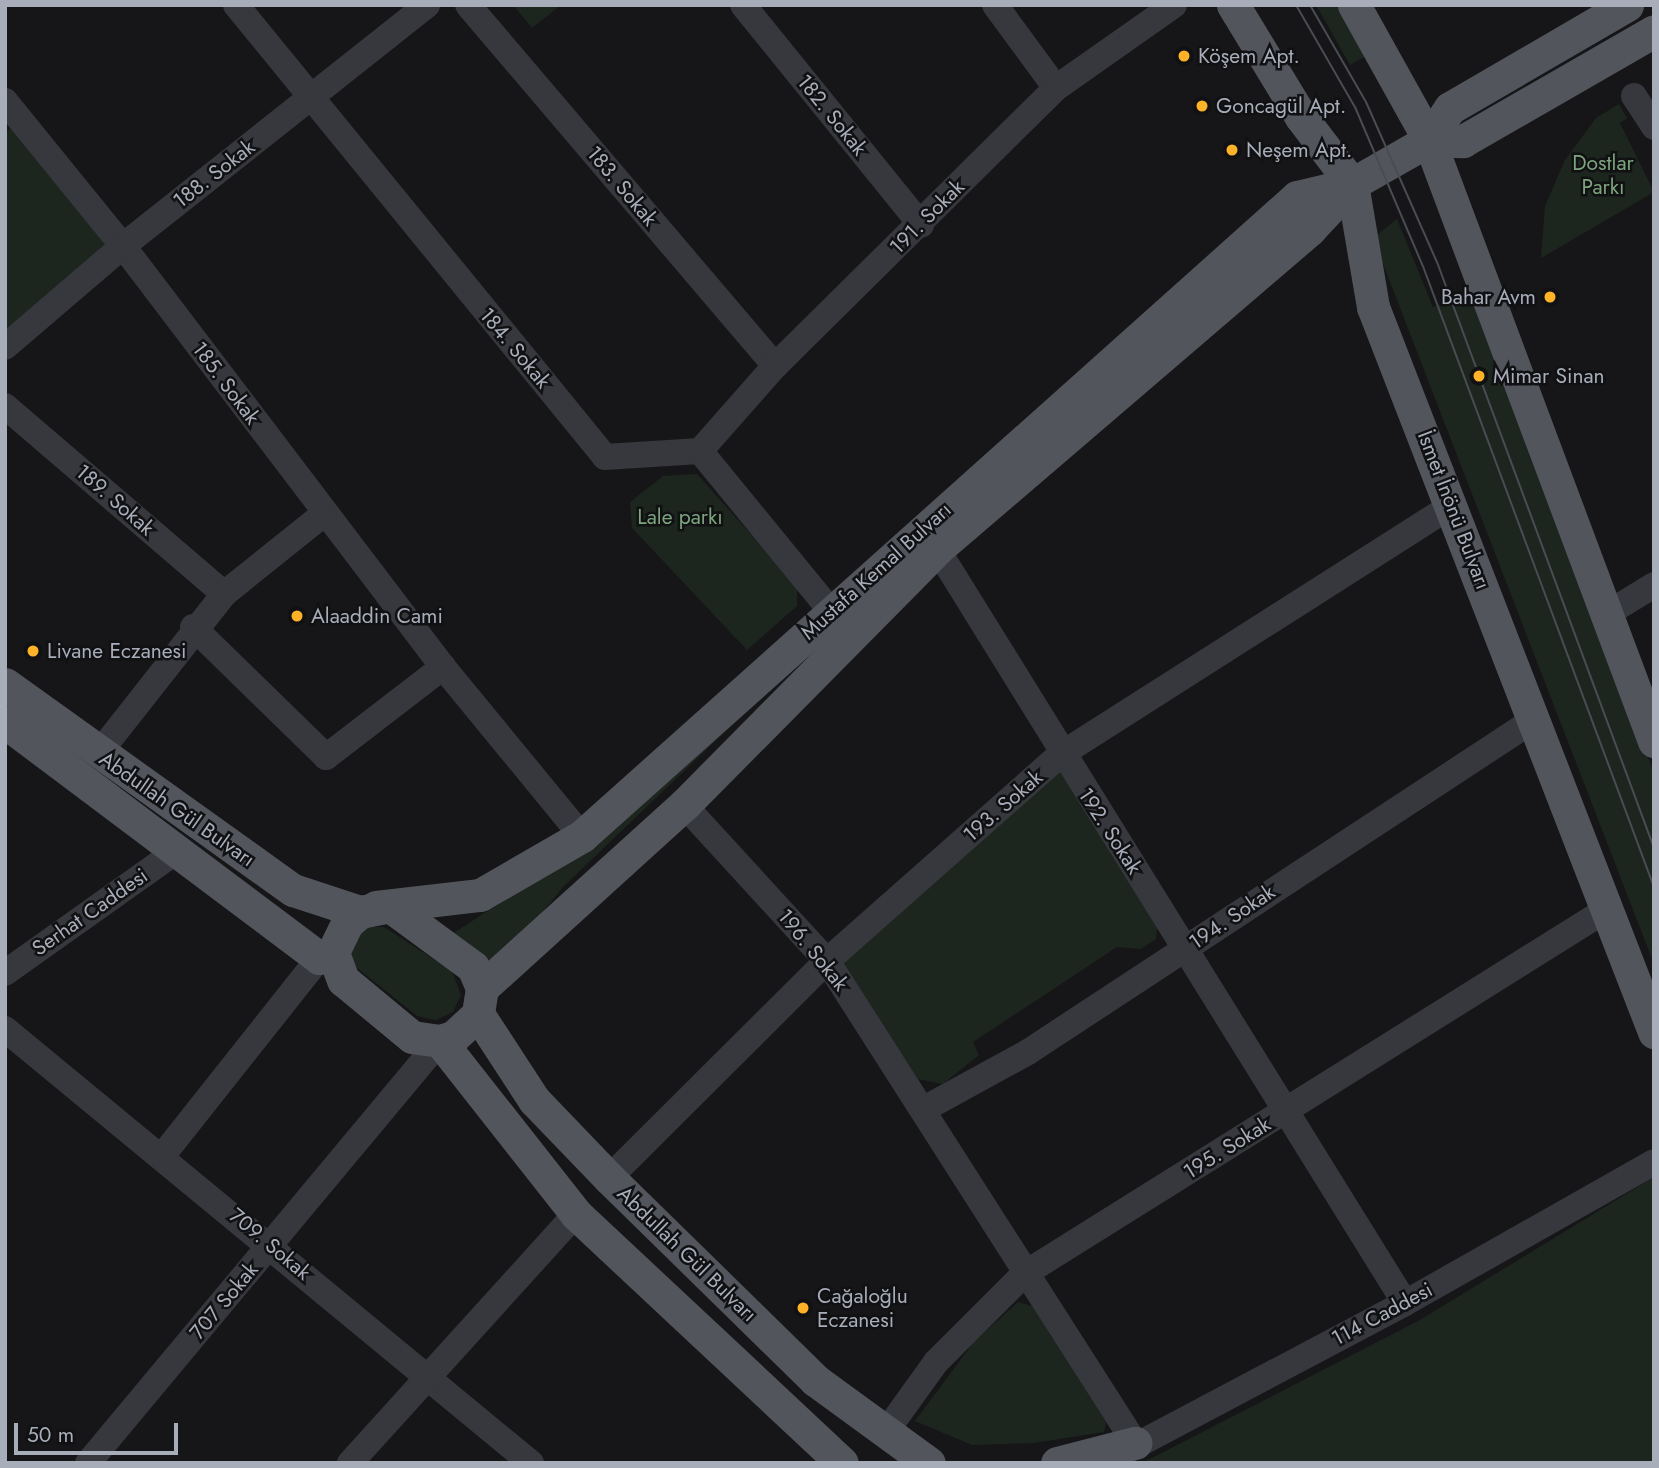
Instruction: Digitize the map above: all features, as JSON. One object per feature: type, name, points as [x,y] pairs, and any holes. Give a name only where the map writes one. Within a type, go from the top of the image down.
[{"type":"main road","name":"İsmet İnönü Bulvarı","points":[[1233,5],[1301,117],[1352,184],[1373,307],[1453,505],[1609,908],[1654,1032]]},
{"type":"main road","points":[[1354,5],[1429,140],[1654,741]]},
{"type":"main road","name":"Mustafa Kemal Bulvarı","points":[[368,909],[481,895],[582,836],[713,723],[830,610],[1297,197],[1352,184],[1429,140],[1450,108],[1627,5]]},
{"type":"main road","points":[[1429,140],[1464,141],[1654,31]]},
{"type":"main road","name":"Mustafa Kemal Bulvarı","points":[[480,1001],[684,805],[937,550],[1310,229],[1352,184]]},
{"type":"main road","name":"Abdullah Gül Bulvarı","points":[[5,684],[293,890],[368,909]]},
{"type":"main road","name":"Abdullah Gül Bulvarı","points":[[5,722],[176,852],[326,955]]},
{"type":"main road","points":[[368,909],[402,912],[464,956],[480,1001],[464,1029],[440,1041],[412,1037],[353,991],[343,980],[326,955],[347,923],[368,909]]},
{"type":"main road","name":"Abdullah Gül Bulvarı","points":[[480,1001],[534,1100],[609,1178],[815,1380],[929,1463]]},
{"type":"main road","points":[[440,1041],[576,1214],[842,1463]]},
{"type":"main road","points":[[1057,1463],[1122,1453]]},
{"type":"street","name":"184. Sokak","points":[[236,5],[308,99],[605,457],[700,451]]},
{"type":"street","name":"188. Sokak","points":[[5,347],[123,246],[427,5]]},
{"type":"street","name":"183. Sokak","points":[[468,5],[775,366]]},
{"type":"street","name":"182. Sokak","points":[[743,5],[920,225]]},
{"type":"street","points":[[995,5],[1056,88]]},
{"type":"street","name":"191. Sokak","points":[[700,451],[775,366],[1056,88],[1174,5]]},
{"type":"street","points":[[1634,96],[1654,127]]},
{"type":"street","name":"185. Sokak","points":[[10,118],[123,246],[324,514],[443,667],[582,836]]},
{"type":"street","name":"189. Sokak","points":[[5,407],[224,594]]},
{"type":"street","points":[[700,451],[830,610]]},
{"type":"street","name":"193. Sokak","points":[[609,1178],[827,961],[1060,755],[1453,505]]},
{"type":"street","points":[[99,753],[193,628],[224,594],[324,514]]},
{"type":"street","name":"192. Sokak","points":[[937,550],[1060,755],[1187,947],[1405,1303]]},
{"type":"street","points":[[1605,615],[1654,586]]},
{"type":"street","points":[[193,628],[327,757],[443,667]]},
{"type":"street","name":"194. Sokak","points":[[924,1109],[1028,1052],[1535,719]]},
{"type":"street","name":"196. Sokak","points":[[684,805],[827,961],[924,1109],[1024,1274],[1122,1453]]},
{"type":"street","name":"Serhat Caddesi","points":[[5,973],[176,852]]},
{"type":"street","name":"195. Sokak","points":[[885,1433],[936,1362],[1024,1274],[1609,908]]},
{"type":"street","points":[[163,1155],[326,955]]},
{"type":"street","name":"709. Sokak","points":[[5,1029],[163,1155],[531,1463]]},
{"type":"street","name":"707 Sokak","points":[[88,1463],[440,1041]]},
{"type":"street","name":"114 Caddesi","points":[[1122,1453],[1405,1303],[1654,1162]]},
{"type":"street","points":[[350,1463],[427,1375],[576,1214]]},
{"type":"green space","points":[[513,5],[561,5],[532,28]]},
{"type":"green space","points":[[1316,5],[1351,5],[1375,51],[1350,65]]},
{"type":"green space","name":"Dostlar Parkı","points":[[1619,104],[1627,118],[1620,123],[1654,192],[1541,258],[1545,206],[1565,160],[1596,118]]},
{"type":"green space","points":[[19,119],[123,246],[5,347],[5,134]]},
{"type":"green space","points":[[1397,219],[1433,307],[1475,292],[1654,773],[1654,964],[1373,238]]},
{"type":"green space","name":"Lale parkı","points":[[697,474],[797,586],[797,606],[747,650],[632,528],[630,502],[663,476]]},
{"type":"green space","points":[[898,566],[564,886],[491,974],[452,934],[565,861]]},
{"type":"green space","points":[[1060,760],[1159,914],[1156,939],[1141,949],[1117,947],[973,1042],[979,1055],[943,1084],[918,1079],[842,964]]},
{"type":"green space","points":[[368,927],[384,927],[452,971],[461,995],[453,1012],[436,1020],[417,1016],[356,967],[350,951],[355,936]]},
{"type":"green space","points":[[1654,1177],[1654,1463],[1142,1463],[1420,1320]]},
{"type":"green space","points":[[1018,1302],[1032,1306],[1106,1422],[1104,1432],[1034,1443],[972,1445],[915,1421],[973,1343]]},
{"type":"tram line","points":[[1296,5],[1355,107],[1424,269],[1654,887]]},
{"type":"tram line","points":[[1310,5],[1366,102],[1437,262],[1654,848]]},
{"type":"place","name":"Köşem Apt.","points":[[1184,56]]},
{"type":"place","name":"Goncagül Apt.","points":[[1202,106]]},
{"type":"place","name":"Neşem Apt.","points":[[1232,150]]},
{"type":"place","name":"Bahar Avm","points":[[1550,297]]},
{"type":"place","name":"Mimar Sinan","points":[[1479,376]]},
{"type":"place","name":"Alaaddin Cami","points":[[297,616]]},
{"type":"place","name":"Livane Eczanesi","points":[[33,651]]},
{"type":"place","name":"Cağaloğlu Eczanesi","points":[[803,1308]]}]
